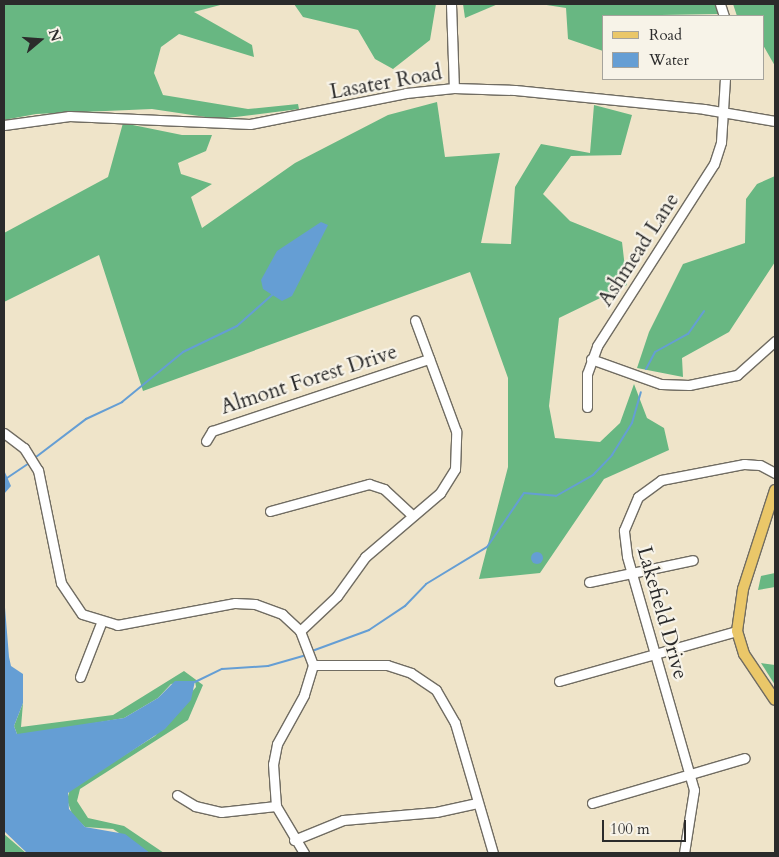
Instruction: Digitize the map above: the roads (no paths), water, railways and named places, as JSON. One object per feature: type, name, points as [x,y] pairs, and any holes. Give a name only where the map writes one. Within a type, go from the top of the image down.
[{"type":"main road","points":[[775,490],[743,590],[737,630],[744,654],[775,700]]},
{"type":"street","points":[[451,4],[454,88]]},
{"type":"street","name":"Ashmead Lane","points":[[586,407],[591,359],[707,178],[721,142],[725,111],[725,80]]},
{"type":"street","name":"Lasater Road","points":[[4,125],[69,116],[250,124],[406,93],[454,88],[515,90],[725,111],[775,121]]},
{"type":"street","points":[[300,631],[337,596],[365,557],[445,488],[457,459],[456,431],[415,320]]},
{"type":"street","points":[[591,359],[661,384],[682,386],[737,375],[772,352],[775,341]]},
{"type":"street","name":"Almont Forest Drive","points":[[206,441],[212,431],[429,359]]},
{"type":"street","points":[[4,433],[24,448],[38,470],[65,592],[82,614],[101,623],[117,625],[235,603],[255,604],[282,614],[300,631],[313,664],[304,695],[277,744],[273,764],[276,806],[294,840],[304,853]]},
{"type":"street","name":"Lakefield Drive","points":[[684,853],[695,803],[690,774],[632,573],[624,530],[629,511],[650,486],[680,476],[744,464],[760,464],[775,473]]},
{"type":"street","points":[[270,511],[369,484],[384,489],[412,515]]},
{"type":"street","points":[[589,582],[693,560]]},
{"type":"street","points":[[80,677],[101,623]]},
{"type":"street","points":[[559,681],[737,630]]},
{"type":"street","points":[[313,664],[387,665],[429,683],[448,704],[494,853]]},
{"type":"street","points":[[592,803],[745,758]]},
{"type":"street","points":[[177,795],[195,806],[221,812],[276,806]]},
{"type":"street","points":[[294,840],[348,819],[436,812],[477,803]]},
{"type":"water","points":[[321,222],[328,225],[292,296],[282,301],[263,289],[261,280],[277,251]]},
{"type":"water","points":[[4,470],[11,486],[4,494]]},
{"type":"water","points":[[537,552],[543,558],[537,564],[531,558]]},
{"type":"water","points":[[4,595],[11,666],[23,674],[23,703],[14,726],[17,734],[124,718],[158,698],[175,681],[195,681],[191,700],[165,729],[68,793],[69,809],[85,827],[125,834],[150,853],[27,853],[4,831]]},
{"type":"waterway","points":[[36,457],[86,419],[122,402],[183,352],[237,326],[273,294]]},
{"type":"waterway","points":[[646,369],[655,352],[688,334],[704,311]]},
{"type":"waterway","points":[[312,651],[369,630],[405,606],[426,584],[487,547],[524,493],[556,496],[593,475],[612,455],[632,423],[641,392]]},
{"type":"waterway","points":[[4,480],[29,463]]},
{"type":"waterway","points":[[195,682],[222,669],[268,666],[306,655]]}]
